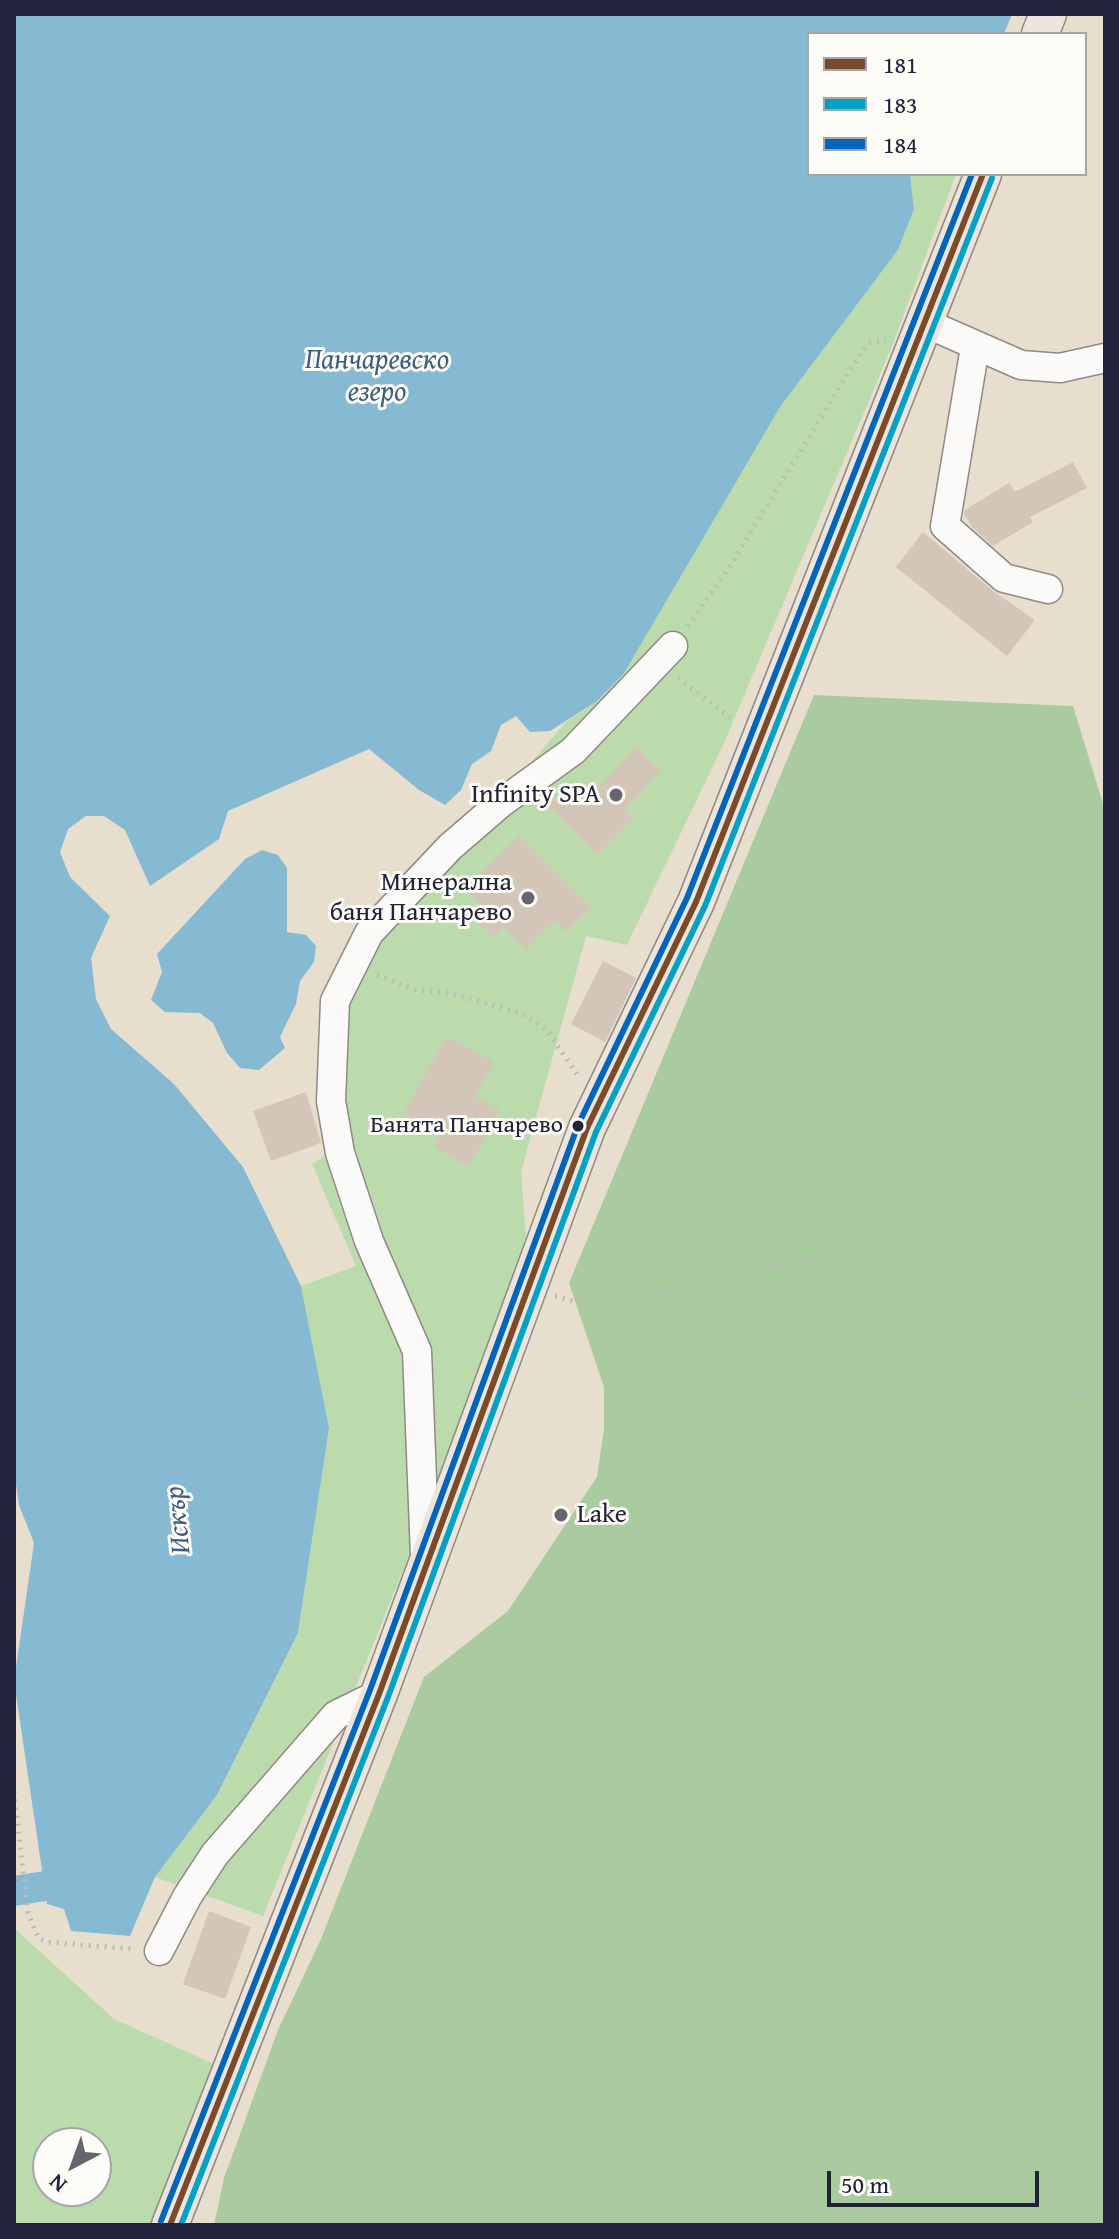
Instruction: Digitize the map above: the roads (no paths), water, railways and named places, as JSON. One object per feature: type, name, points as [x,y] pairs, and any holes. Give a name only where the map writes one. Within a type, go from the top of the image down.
[{"type":"main road","points":[[170,2225],[379,1694],[598,1104],[696,902],[982,176]]},
{"type":"street","points":[[923,322],[1021,365],[1060,368],[1105,358]]},
{"type":"street","points":[[975,347],[945,526],[1004,578],[1048,589]]},
{"type":"street","points":[[426,1569],[417,1351],[369,1241],[340,1153],[331,1101],[335,1001],[369,933],[450,847],[501,803],[573,751],[666,654]]},
{"type":"street","points":[[159,1951],[187,1897],[215,1854],[336,1715],[379,1694]]},
{"type":"water","name":"Панчаревско езеро","points":[[14,14],[1012,14],[1005,32],[807,32],[807,176],[910,176],[914,209],[898,250],[780,407],[624,673],[597,701],[550,731],[530,732],[516,716],[501,725],[491,751],[472,764],[461,790],[445,805],[419,790],[369,749],[228,811],[219,839],[150,886],[125,830],[104,816],[86,816],[68,829],[60,852],[70,877],[110,916],[91,958],[96,999],[111,1029],[174,1084],[243,1167],[301,1286],[329,1428],[298,1633],[217,1795],[155,1877],[130,1936],[71,1931],[64,1909],[47,1904],[14,1681],[34,1543],[19,1505],[14,1471]]},
{"type":"water","points":[[262,850],[278,855],[287,868],[287,932],[306,935],[316,946],[314,962],[300,981],[296,1004],[280,1037],[285,1048],[259,1070],[240,1068],[227,1053],[213,1023],[200,1013],[165,1012],[151,1000],[162,972],[157,954],[245,859]]},
{"type":"waterway","points":[[14,1891],[45,1886]]},
{"type":"place","name":"Infinity SPA","points":[[616,795]]},
{"type":"place","name":"Минерална баня Панчарево","points":[[528,898]]},
{"type":"place","name":"Банята Панчарево","points":[[578,1126]]},
{"type":"place","name":"Lake","points":[[561,1515]]},
{"type":"water label","name":"Искър","points":[[179,1520]]}]
